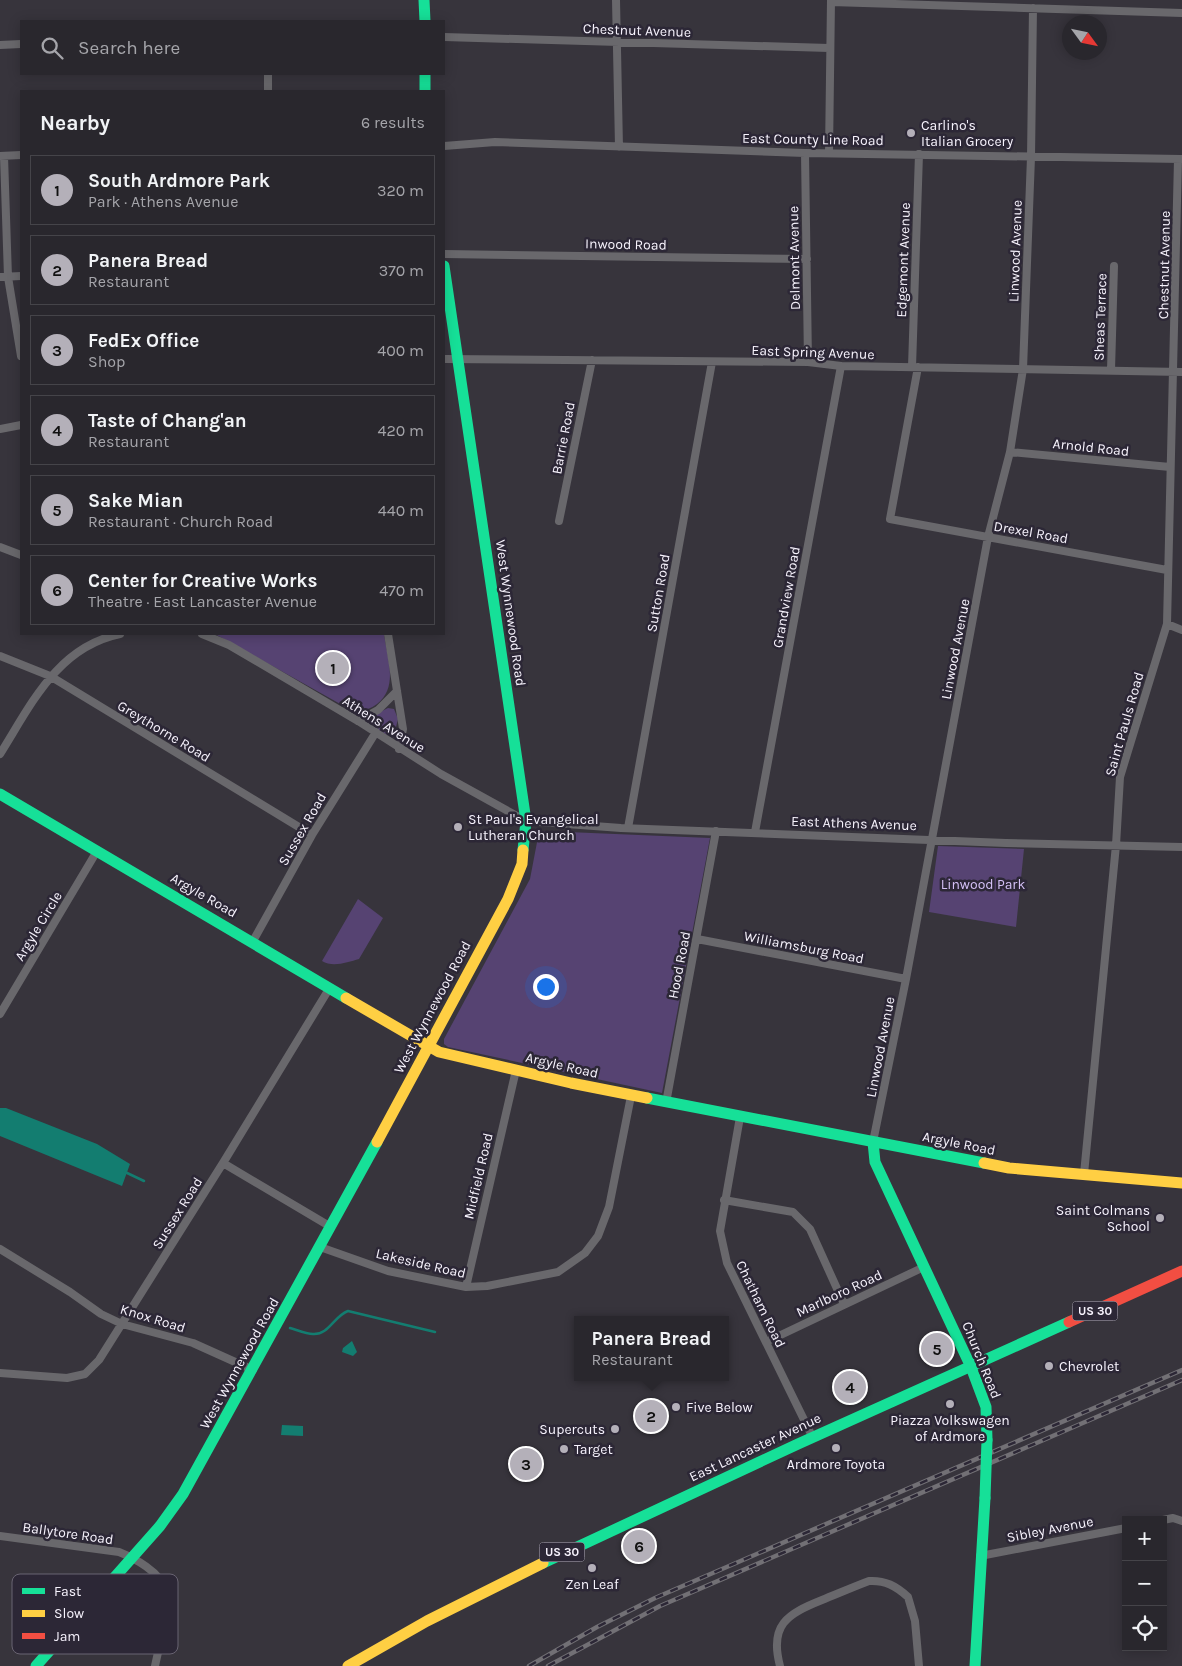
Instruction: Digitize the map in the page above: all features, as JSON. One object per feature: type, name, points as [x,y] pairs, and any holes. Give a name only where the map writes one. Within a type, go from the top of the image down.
[{"type":"main road","points":[[424,0],[425,20]]},
{"type":"main road","points":[[425,75],[425,90]]},
{"type":"main road","name":"West Wynnewood Road","points":[[117,1574],[174,1509],[183,1494],[331,1228],[518,878],[525,848],[526,821],[445,272]]},
{"type":"main road","name":"Argyle Road","points":[[0,794],[439,1052],[630,1096],[1009,1168],[1182,1183]]},
{"type":"main road","name":"Church Road","points":[[873,1142],[875,1162],[971,1367],[986,1407],[988,1440],[975,1666]]},
{"type":"main road","name":"East Lancaster Avenue","points":[[348,1666],[457,1603],[528,1568],[812,1436],[971,1367],[1182,1271]]},
{"type":"main road","name":"West Wynnewood Road","points":[[36,1666],[47,1654]]},
{"type":"street","points":[[616,0],[619,147]]},
{"type":"street","points":[[829,153],[831,1],[980,3],[1033,8],[1182,13]]},
{"type":"street","name":"Linwood Avenue","points":[[873,1142],[906,979],[988,537],[1010,452],[1022,369],[1032,157],[1033,8]]},
{"type":"street","name":"Chestnut Avenue","points":[[445,37],[829,48]]},
{"type":"street","points":[[0,45],[20,44]]},
{"type":"street","points":[[268,75],[268,90]]},
{"type":"street","name":"East County Line Road","points":[[445,146],[495,142],[829,153],[1180,159]]},
{"type":"street","name":"Delmont Avenue","points":[[805,152],[808,362]]},
{"type":"street","name":"Edgemont Avenue","points":[[890,520],[915,367],[919,154]]},
{"type":"street","points":[[20,155],[2,156],[4,277],[20,351]]},
{"type":"street","name":"Chestnut Avenue","points":[[1178,372],[1180,159]]},
{"type":"street","name":"Inwood Road","points":[[445,254],[807,259]]},
{"type":"street","name":"Sheas Terrace","points":[[1111,370],[1114,266]]},
{"type":"street","points":[[4,277],[20,276]]},
{"type":"street","name":"East Spring Avenue","points":[[445,359],[808,362],[841,366],[1178,372]]},
{"type":"street","name":"Barrie Road","points":[[559,521],[592,360]]},
{"type":"street","name":"Sutton Road","points":[[628,828],[712,362]]},
{"type":"street","name":"Grandview Road","points":[[756,832],[841,366]]},
{"type":"street","name":"Saint Pauls Road","points":[[1084,1174],[1116,845],[1120,776],[1167,624],[1170,467],[1178,372]]},
{"type":"street","points":[[0,429],[20,425]]},
{"type":"street","name":"Arnold Road","points":[[1010,452],[1170,467]]},
{"type":"street","name":"Drexel Road","points":[[890,520],[1167,570]]},
{"type":"street","points":[[0,547],[20,555]]},
{"type":"street","points":[[1167,624],[1182,630]]},
{"type":"street","points":[[0,754],[50,676],[77,652],[107,635]]},
{"type":"street","name":"Athens Avenue","points":[[204,635],[229,645],[376,732],[399,749],[526,821]]},
{"type":"street","points":[[388,635],[403,729],[399,749]]},
{"type":"street","name":"Greythorne Road","points":[[0,656],[50,676],[312,835]]},
{"type":"street","points":[[358,721],[378,710],[397,691]]},
{"type":"street","name":"Sussex Road","points":[[253,941],[312,835],[376,732]]},
{"type":"street","name":"East Athens Avenue","points":[[526,821],[628,828],[932,838],[1006,843],[1182,847]]},
{"type":"street","name":"Hood Road","points":[[666,1103],[716,831]]},
{"type":"street","name":"Argyle Circle","points":[[0,1014],[98,851]]},
{"type":"street","name":"Williamsburg Road","points":[[697,939],[906,979]]},
{"type":"street","name":"Sussex Road","points":[[0,1372],[67,1378],[86,1374],[99,1360],[223,1163],[329,989]]},
{"type":"street","name":"Midfield Road","points":[[466,1288],[516,1070]]},
{"type":"street","name":"Lakeside Road","points":[[320,1247],[388,1271],[466,1288],[545,1276],[558,1272],[585,1253],[598,1236],[609,1207],[630,1096]]},
{"type":"street","name":"Chatham Road","points":[[740,1117],[720,1231],[727,1263],[812,1436]]},
{"type":"street","points":[[223,1163],[331,1228]]},
{"type":"street","points":[[724,1200],[793,1212],[810,1229],[844,1304]]},
{"type":"street","name":"Knox Road","points":[[0,1249],[70,1292],[101,1314],[122,1324],[193,1343],[253,1370]]},
{"type":"street","name":"Marlboro Road","points":[[766,1342],[924,1267]]},
{"type":"street","points":[[1167,1519],[1173,1518],[1182,1522]]},
{"type":"street","name":"Sibley Avenue","points":[[980,1556],[1122,1529]]},
{"type":"street","name":"Ballytore Road","points":[[0,1536],[119,1552],[132,1557]]},
{"type":"street","points":[[132,1557],[154,1574]]},
{"type":"street","points":[[780,1666],[776,1650],[777,1634],[790,1615],[869,1581],[878,1580],[884,1581],[908,1596],[915,1621],[919,1666]]},
{"type":"green space","points":[[217,635],[384,635],[390,671],[388,689],[384,697],[374,706],[362,711],[351,710]]},
{"type":"green space","points":[[388,708],[394,709],[398,719],[395,731],[387,735],[373,725],[372,716]]},
{"type":"green space","points":[[544,831],[710,838],[662,1093],[448,1047],[444,1044],[444,1039],[530,879],[538,837]]},
{"type":"green space","name":"Linwood Park","points":[[938,846],[1024,849],[1016,927],[929,912]]},
{"type":"green space","points":[[358,899],[383,918],[359,959],[336,964],[322,961]]},
{"type":"shaded area","points":[[0,1108],[6,1108],[97,1144],[130,1164],[122,1186],[0,1136]]},
{"type":"shaded area","points":[[352,1341],[357,1352],[353,1356],[342,1352],[343,1348]]},
{"type":"shaded area","points":[[282,1425],[303,1426],[303,1436],[281,1435]]},
{"type":"waterway","points":[[125,1172],[144,1181]]},
{"type":"waterway","points":[[290,1328],[319,1334],[343,1313],[348,1311],[435,1332]]},
{"type":"railway","points":[[529,1666],[597,1627],[655,1598],[1182,1370]]},
{"type":"railway","points":[[548,1666],[660,1606],[1182,1380]]},
{"type":"traffic: fast","points":[[424,0],[425,20]]},
{"type":"traffic: fast","points":[[425,75],[425,90]]},
{"type":"traffic: fast","points":[[445,273],[526,821],[523,850]]},
{"type":"traffic: fast","points":[[0,794],[346,998]]},
{"type":"traffic: fast","points":[[647,1098],[984,1163]]},
{"type":"traffic: fast","points":[[117,1574],[160,1526],[183,1494],[377,1142]]},
{"type":"traffic: fast","points":[[873,1142],[875,1162],[971,1367],[986,1407],[987,1440]]},
{"type":"traffic: fast","points":[[543,1563],[798,1444],[1069,1322]]},
{"type":"traffic: fast","points":[[985,1498],[987,1440]]},
{"type":"traffic: fast","points":[[975,1666],[985,1498]]},
{"type":"traffic: fast","points":[[36,1666],[47,1654]]},
{"type":"traffic: slow","points":[[377,1142],[508,899],[522,864],[523,850]]},
{"type":"traffic: slow","points":[[346,998],[439,1052],[571,1083],[647,1098]]},
{"type":"traffic: slow","points":[[984,1163],[1009,1168],[1182,1183]]},
{"type":"traffic: slow","points":[[348,1666],[427,1621],[543,1563]]},
{"type":"traffic: jam","points":[[1069,1322],[1182,1271]]},
{"type":"place","name":"Carlino's Italian Grocery","points":[[911,133]]},
{"type":"place","name":"South Ardmore Park","points":[[333,668]]},
{"type":"place","name":"St Paul's Evangelical Lutheran Church","points":[[458,827]]},
{"type":"place","name":"Saint Colmans School","points":[[1160,1218]]},
{"type":"place","name":"Sake Mian","points":[[937,1349]]},
{"type":"place","name":"Chevrolet","points":[[1049,1366]]},
{"type":"place","name":"Taste of Chang'an","points":[[850,1387]]},
{"type":"place","name":"Piazza Volkswagen of Ardmore","points":[[950,1404]]},
{"type":"place","name":"Five Below","points":[[676,1407]]},
{"type":"place","name":"Panera Bread","points":[[651,1416]]},
{"type":"place","name":"Supercuts","points":[[615,1429]]},
{"type":"place","name":"Ardmore Toyota","points":[[836,1448]]},
{"type":"place","name":"Target","points":[[564,1449]]},
{"type":"place","name":"FedEx Office","points":[[526,1464]]},
{"type":"place","name":"Center for Creative Works","points":[[639,1546]]},
{"type":"place","name":"Zen Leaf","points":[[592,1568]]}]
